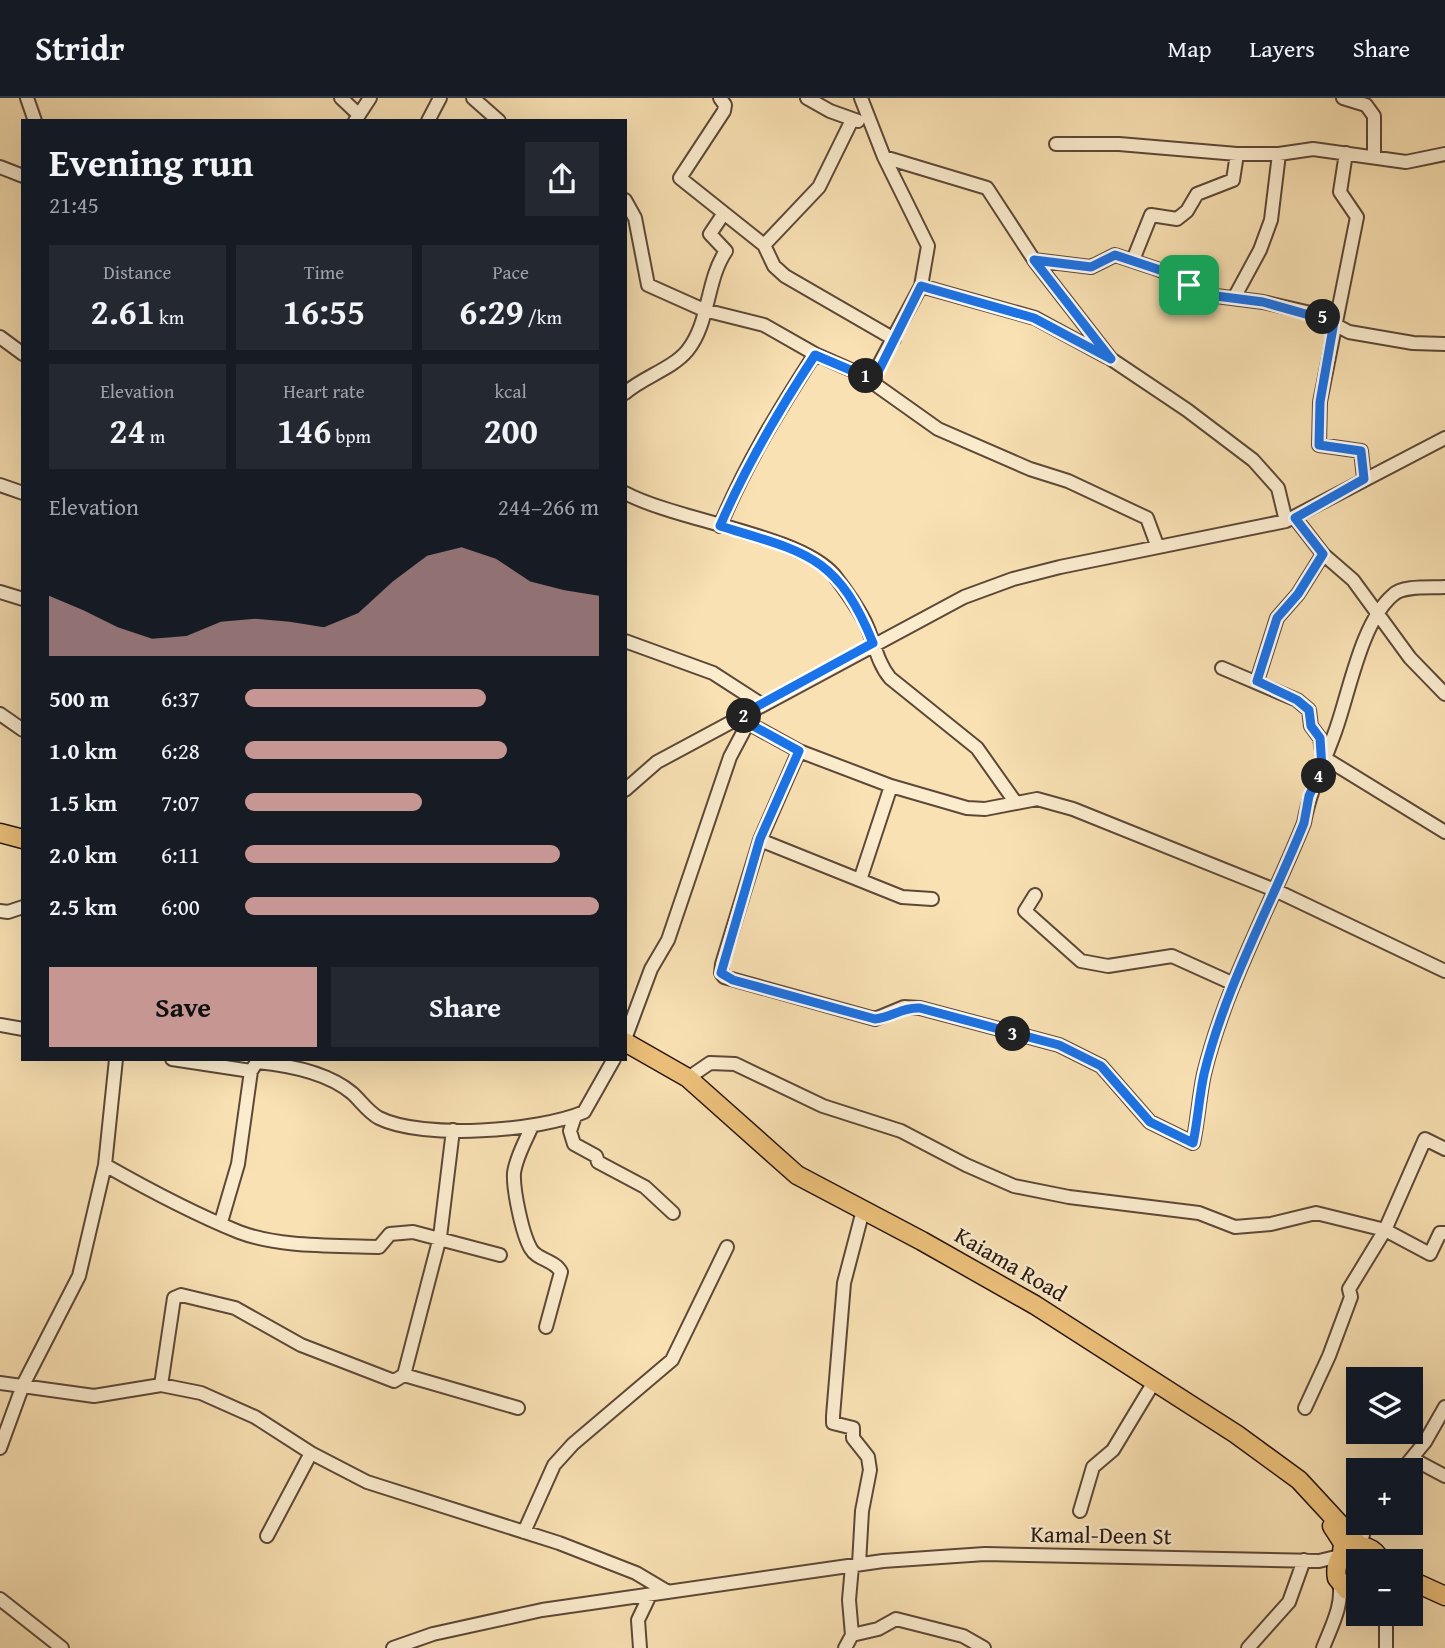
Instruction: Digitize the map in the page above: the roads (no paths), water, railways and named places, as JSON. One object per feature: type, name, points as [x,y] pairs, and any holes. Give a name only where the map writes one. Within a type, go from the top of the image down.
[{"type":"highway","points":[[0,824],[21,830]]},
{"type":"highway","points":[[0,833],[21,838]]},
{"type":"highway","name":"Kaiama Road","points":[[627,1041],[688,1078],[797,1175],[922,1241],[1034,1305],[1256,1448],[1309,1490],[1369,1549]]},
{"type":"highway","name":"Kaiama Road","points":[[627,1052],[659,1066],[688,1086],[790,1179],[973,1276],[1151,1387],[1293,1484],[1339,1535],[1344,1546],[1339,1566]]},
{"type":"highway","points":[[1346,1564],[1339,1566],[1346,1587]]},
{"type":"highway","points":[[1423,1586],[1445,1596]]},
{"type":"highway","points":[[1423,1594],[1445,1602]]},
{"type":"street","points":[[27,98],[34,119]]},
{"type":"street","points":[[341,98],[357,118],[370,98]]},
{"type":"street","points":[[429,119],[440,98]]},
{"type":"street","points":[[473,98],[497,119]]},
{"type":"street","points":[[720,98],[725,105],[724,111],[680,178],[764,244],[774,266],[785,276],[894,339]]},
{"type":"street","points":[[807,98],[852,120],[870,124]]},
{"type":"street","points":[[861,98],[884,157],[928,246],[921,286],[874,380]]},
{"type":"street","points":[[1343,98],[1366,106],[1374,116],[1374,157]]},
{"type":"street","points":[[764,244],[819,187],[852,120]]},
{"type":"street","points":[[1056,144],[1119,144],[1237,154],[1279,154],[1313,149],[1406,162],[1445,154]]},
{"type":"street","points":[[1346,153],[1340,192],[1357,217],[1320,402],[1319,445],[1361,451],[1364,479]]},
{"type":"street","points":[[1133,260],[1152,215],[1177,219],[1187,211],[1197,194],[1233,180],[1237,154]]},
{"type":"street","points":[[1234,298],[1261,250],[1271,220],[1279,154]]},
{"type":"street","points":[[884,157],[987,188],[1034,260],[1111,359]]},
{"type":"street","points":[[0,167],[21,175]]},
{"type":"street","points":[[627,204],[635,218],[648,285],[704,310],[764,325],[815,355],[874,380],[876,385],[938,429],[1068,481],[1147,518],[1157,545]]},
{"type":"street","points":[[627,392],[682,356],[691,345],[704,310],[712,275],[726,251],[710,234],[724,212]]},
{"type":"street","points":[[1034,260],[1091,267],[1115,255],[1133,260],[1216,296],[1263,302],[1334,322],[1349,332],[1413,344],[1445,344]]},
{"type":"street","points":[[921,286],[1034,318],[1111,359],[1187,410],[1253,460],[1278,488],[1291,519],[1323,554],[1353,580],[1410,658],[1445,694]]},
{"type":"street","points":[[0,337],[21,353]]},
{"type":"street","points":[[720,526],[772,421],[815,355]]},
{"type":"street","points":[[627,788],[657,762],[746,719],[761,704],[964,597],[1013,579],[1157,545],[1291,519],[1445,438]]},
{"type":"street","points":[[0,485],[21,492]]},
{"type":"street","points":[[627,494],[688,518],[799,550],[818,561],[833,574],[863,618],[881,668],[977,748],[1016,803]]},
{"type":"street","points":[[1257,681],[1277,618],[1298,594],[1323,554]]},
{"type":"street","points":[[1323,757],[1334,736],[1364,644],[1377,615],[1391,596],[1399,591],[1445,587]]},
{"type":"street","points":[[0,592],[21,598]]},
{"type":"street","points":[[627,642],[713,673],[761,704]]},
{"type":"street","points":[[799,751],[760,839],[722,964],[721,973],[724,977],[875,1019],[892,1015],[904,1007],[920,1008],[1059,1045],[1101,1066],[1150,1122],[1193,1143],[1201,1110],[1203,1076],[1234,984],[1277,891],[1304,823],[1309,796],[1322,768],[1323,757],[1320,738],[1311,726],[1309,710],[1297,700],[1222,668]]},
{"type":"street","points":[[0,715],[21,729]]},
{"type":"street","points":[[746,719],[799,751],[891,786],[967,808],[1037,799],[1062,805],[1277,891],[1445,971]]},
{"type":"street","points":[[627,1035],[651,969],[668,940],[730,757],[746,719]]},
{"type":"street","points":[[1323,757],[1445,832]]},
{"type":"street","points":[[860,880],[891,786]]},
{"type":"street","points":[[760,839],[902,897],[932,899]]},
{"type":"street","points":[[1035,895],[1025,911],[1081,961],[1108,966],[1172,956],[1234,984]]},
{"type":"street","points":[[0,911],[8,912],[21,908]]},
{"type":"street","points":[[0,1025],[21,1029]]},
{"type":"street","points":[[0,1448],[23,1385],[79,1276],[105,1165],[116,1061]]},
{"type":"street","points":[[204,1061],[252,1064],[265,1062],[317,1073],[351,1092],[373,1114],[393,1124],[415,1129],[453,1130],[520,1129],[575,1116],[589,1106],[613,1061]]},
{"type":"street","points":[[688,1078],[710,1063],[735,1063],[823,1106],[901,1131],[966,1165],[1014,1186],[1069,1197],[1199,1213],[1235,1227],[1271,1224],[1316,1213],[1385,1230],[1430,1254],[1440,1233],[1445,1233]]},
{"type":"street","points":[[221,1222],[239,1164],[252,1064]]},
{"type":"street","points":[[575,1116],[570,1131],[574,1144],[596,1156],[598,1161],[611,1171],[645,1187],[673,1213]]},
{"type":"street","points":[[532,1125],[516,1166],[515,1178],[525,1236],[532,1252],[558,1267],[561,1272],[545,1328]]},
{"type":"street","points":[[404,1376],[440,1237],[453,1130]]},
{"type":"street","points":[[1305,1408],[1329,1356],[1351,1297],[1349,1289],[1385,1230],[1425,1139],[1445,1149]]},
{"type":"street","points":[[105,1165],[191,1213],[221,1222],[240,1232],[304,1243],[379,1247],[393,1233],[413,1232],[500,1255]]},
{"type":"street","points":[[845,1648],[852,1635],[849,1600],[870,1470],[868,1457],[853,1438],[853,1429],[833,1423],[832,1416],[844,1283],[861,1218]]},
{"type":"street","points":[[524,1532],[554,1465],[573,1444],[672,1360],[727,1247]]},
{"type":"street","points":[[161,1385],[174,1298],[181,1295],[235,1308],[301,1345],[394,1381],[404,1376],[518,1408]]},
{"type":"street","points":[[0,1383],[94,1396],[161,1385],[201,1393],[255,1417],[311,1453],[367,1482],[524,1532],[636,1573],[668,1592]]},
{"type":"street","points":[[1080,1511],[1093,1467],[1113,1450],[1151,1387]]},
{"type":"street","points":[[1414,1458],[1445,1407]]},
{"type":"street","points":[[267,1536],[311,1453]]},
{"type":"street","points":[[1423,1464],[1445,1476]]},
{"type":"street","name":"Kamal-Deen St","points":[[393,1648],[433,1633],[488,1620],[883,1561],[985,1555],[1304,1560],[1339,1566]]},
{"type":"street","points":[[1248,1648],[1289,1601],[1304,1560]]},
{"type":"street","points":[[1323,1648],[1341,1595],[1339,1566]]},
{"type":"street","points":[[640,1648],[638,1620],[650,1595]]},
{"type":"street","points":[[0,1599],[61,1648]]},
{"type":"street","points":[[1338,1610],[1346,1603]]},
{"type":"street","points":[[852,1635],[878,1629],[896,1619],[963,1636],[984,1648]]},
{"type":"street","points":[[1386,1626],[1386,1648]]}]
